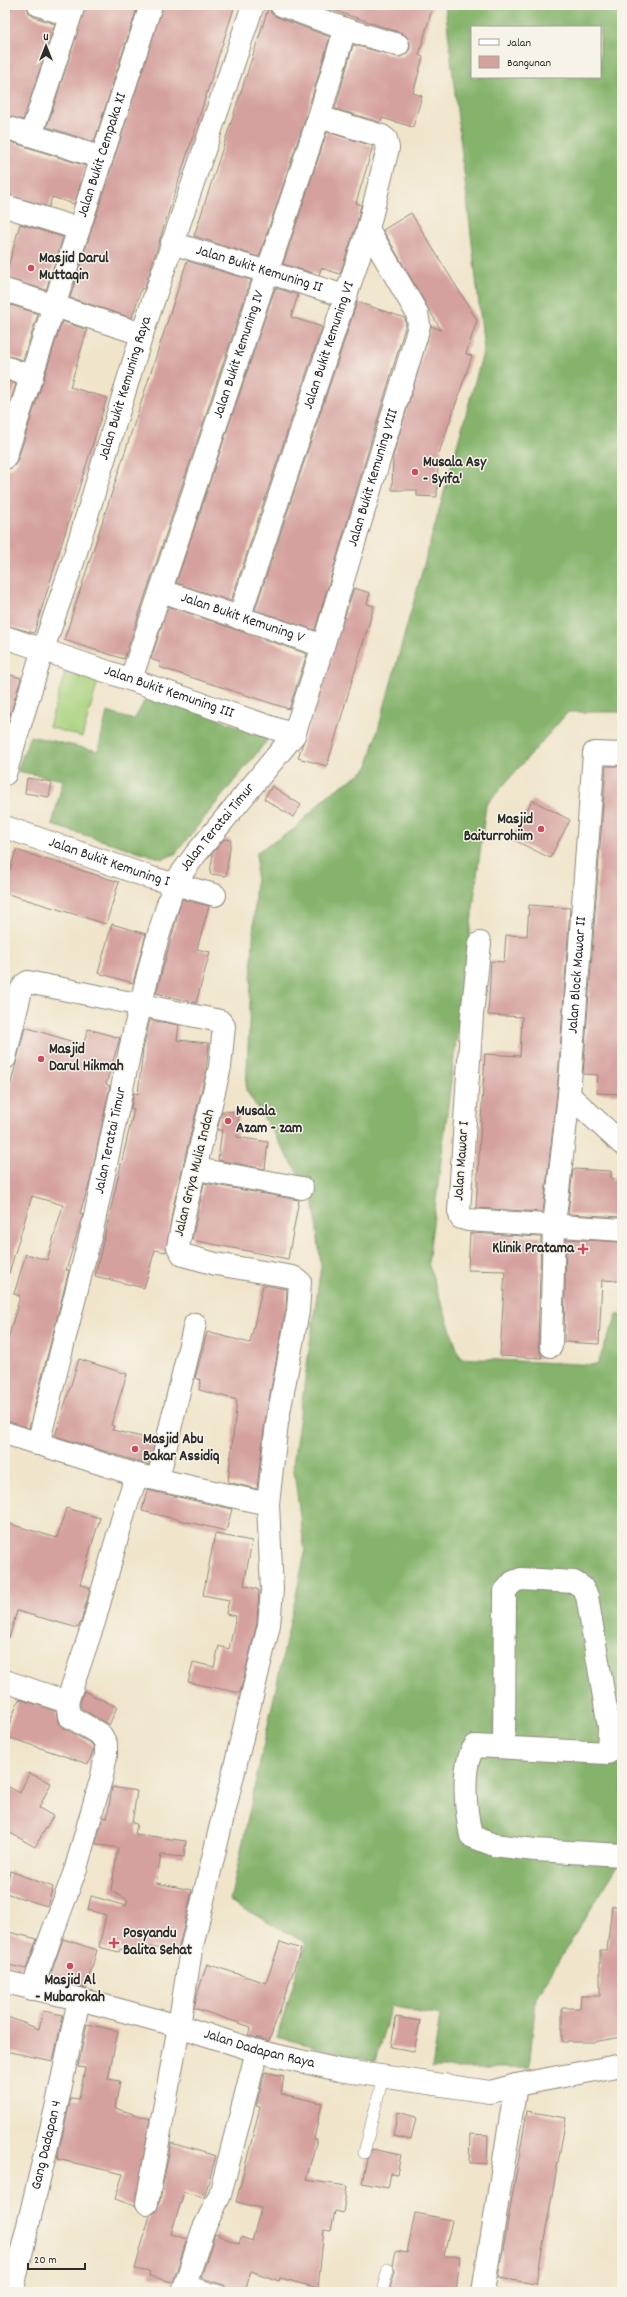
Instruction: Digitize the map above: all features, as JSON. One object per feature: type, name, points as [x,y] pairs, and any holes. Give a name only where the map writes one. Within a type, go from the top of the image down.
[{"type":"street","points":[[31,135],[72,11],[40,5]]},
{"type":"street","name":"Jalan Bukit Cempaka XI","points":[[5,458],[32,377],[53,305],[151,5]]},
{"type":"street","name":"Jalan Bukit Kemuning Raya","points":[[5,774],[12,730],[43,649],[74,557],[142,334],[253,5]]},
{"type":"street","points":[[281,5],[345,29],[398,45]]},
{"type":"street","name":"Jalan Bukit Kemuning IV","points":[[131,680],[162,591],[266,271],[319,117],[345,29]]},
{"type":"street","name":"Jalan Bukit Kemuning VI","points":[[239,618],[368,229],[384,169],[388,143],[382,136],[319,117]]},
{"type":"street","points":[[5,127],[102,158]]},
{"type":"street","points":[[5,206],[79,229]]},
{"type":"street","name":"Jalan Bukit Kemuning VIII","points":[[294,736],[324,646],[419,325],[417,313],[368,229]]},
{"type":"street","name":"Jalan Bukit Kemuning II","points":[[172,243],[345,296]]},
{"type":"street","points":[[5,290],[142,334]]},
{"type":"street","points":[[5,367],[32,377]]},
{"type":"street","name":"Jalan Bukit Kemuning V","points":[[162,591],[324,646]]},
{"type":"street","name":"Jalan Bukit Kemuning III","points":[[5,637],[294,736]]},
{"type":"street","name":"Jalan Teratai Timur","points":[[38,1444],[94,1221],[133,1036],[154,950],[174,884],[195,855],[294,736]]},
{"type":"street","name":"Jalan Block Mawar II","points":[[551,1346],[554,1225],[568,1095],[594,753],[622,754]]},
{"type":"street","name":"Jalan Bukit Kemuning I","points":[[5,827],[174,884],[215,895]]},
{"type":"street","name":"Jalan Mawar I","points":[[480,943],[472,1016],[459,1211],[461,1218],[468,1220],[622,1230]]},
{"type":"street","name":"Jalan Griya Mulia Indah","points":[[5,1058],[21,990],[25,984],[33,982],[141,1006],[220,1021],[224,1026],[220,1067],[178,1241],[180,1252],[183,1256],[216,1264],[293,1277],[301,1285],[298,1312],[277,1423],[268,1504]]},
{"type":"street","points":[[568,1095],[622,1144]]},
{"type":"street","points":[[196,1169],[302,1188]]},
{"type":"street","points":[[158,1479],[195,1324]]},
{"type":"street","points":[[5,1433],[136,1475],[268,1504],[272,1590],[269,1625],[191,1950],[179,2026],[146,2203]]},
{"type":"street","points":[[32,1989],[76,1868],[102,1776],[106,1755],[106,1744],[101,1735],[69,1716],[67,1702],[94,1622],[125,1509],[136,1475]]},
{"type":"street","points":[[504,1747],[505,1591],[513,1582],[521,1579],[574,1582],[582,1587],[587,1596],[609,1727],[615,1753],[573,1753],[475,1746],[469,1754],[466,1793],[471,1836],[501,1846],[622,1855]]},
{"type":"street","points":[[5,1681],[67,1702]]},
{"type":"street","name":"Jalan Dadapan Raya","points":[[5,1982],[79,1999],[179,2026],[257,2051],[339,2070],[490,2092],[516,2085],[622,2065]]},
{"type":"street","name":"Gang Dadapan 4","points":[[12,2292],[58,2104],[79,1999]]},
{"type":"street","points":[[184,2287],[203,2230],[220,2195],[257,2051]]},
{"type":"street","points":[[483,2292],[516,2085]]},
{"type":"lane","points":[[364,2153],[383,2077]]},
{"type":"lane","points":[[382,2292],[388,2269]]},
{"type":"lane","points":[[184,2287],[222,2292]]},
{"type":"green space","points":[[445,5],[622,5],[622,712],[568,712],[486,805],[428,1263],[460,1358],[597,1365],[617,1315],[622,1315],[622,1859],[536,1997],[529,2068],[432,2068],[440,2016],[391,2006],[375,2062],[277,2037],[306,1943],[230,1901],[305,1553],[293,1464],[321,1266],[313,1197],[246,1090],[257,852],[293,830],[329,794],[367,769],[484,349]]},
{"type":"green space","points":[[65,672],[98,681],[82,737],[49,727]]},
{"type":"green space","points":[[149,693],[269,738],[175,854],[163,859],[52,825],[63,780],[17,771],[30,736],[98,751],[107,712],[134,720]]},
{"type":"building","points":[[12,5],[27,5],[29,13],[34,17],[55,24],[23,120],[5,115],[5,25]]},
{"type":"building","points":[[86,5],[138,5],[94,142],[47,127]]},
{"type":"building","points":[[163,5],[235,5],[144,289],[141,289],[132,318],[70,298]]},
{"type":"building","points":[[317,5],[433,5],[419,55],[423,57],[413,93],[422,96],[413,127],[382,118],[380,122],[335,109],[353,45],[400,57],[406,54],[410,49],[410,43],[407,37],[402,33]]},
{"type":"building","points":[[269,6],[271,13],[277,17],[330,37],[307,113],[259,257],[194,236]]},
{"type":"building","points":[[327,132],[373,146],[356,203],[361,205],[356,226],[340,274],[321,268],[319,275],[283,264]]},
{"type":"building","points":[[5,140],[86,166],[74,204],[52,197],[49,207],[5,194]]},
{"type":"building","points":[[411,213],[477,320],[466,354],[472,356],[438,456],[437,497],[417,496],[417,490],[392,490],[393,456],[431,326],[441,330],[383,230]]},
{"type":"building","points":[[20,224],[63,237],[46,290],[5,278]]},
{"type":"building","points":[[187,261],[251,280],[124,659],[64,640]]},
{"type":"building","points":[[275,288],[298,295],[291,317],[322,327],[231,601],[176,583]]},
{"type":"building","points":[[357,302],[405,318],[406,324],[315,630],[255,610]]},
{"type":"building","points":[[5,303],[38,314],[23,360],[5,355]]},
{"type":"building","points":[[62,321],[87,330],[70,387],[107,398],[34,633],[5,625],[5,470],[13,467],[17,462]]},
{"type":"building","points":[[5,380],[16,384],[5,417]]},
{"type":"building","points":[[354,588],[370,593],[367,604],[374,606],[327,766],[298,758]]},
{"type":"building","points":[[168,606],[307,654],[289,709],[159,667],[161,663],[151,659]]},
{"type":"building","points":[[5,673],[21,678],[7,725],[5,725]]},
{"type":"building","points":[[606,766],[622,766],[622,1094],[597,1093],[598,1075],[583,1074]]},
{"type":"building","points":[[27,778],[52,782],[49,797],[25,793]]},
{"type":"building","points":[[272,786],[301,805],[293,817],[264,799]]},
{"type":"building","name":"Masjid Baiturrohiim","points":[[532,800],[570,820],[550,858],[512,839]]},
{"type":"building","points":[[224,839],[231,840],[226,876],[210,874],[213,853]]},
{"type":"building","points":[[16,850],[119,882],[106,924],[5,893],[5,868],[10,870]]},
{"type":"building","points":[[182,899],[209,906],[197,949],[210,952],[196,1003],[156,993]]},
{"type":"building","points":[[529,905],[570,908],[557,1094],[543,1212],[476,1208],[485,1054],[520,1056],[522,1017],[488,1015],[491,961],[504,962],[506,935],[527,936]]},
{"type":"building","points":[[112,924],[146,934],[133,983],[98,973]]},
{"type":"building","points":[[150,1020],[179,1025],[177,1040],[209,1043],[206,1071],[173,1207],[166,1252],[155,1250],[144,1288],[95,1276],[134,1109],[131,1108],[134,1093],[138,1094],[143,1049]]},
{"type":"building","points":[[25,1027],[83,1045],[88,1029],[120,1038],[106,1084],[110,1086],[90,1182],[80,1213],[83,1214],[66,1270],[69,1270],[29,1428],[5,1421],[5,1350],[20,1296],[14,1294],[26,1254],[47,1260],[63,1205],[32,1196],[9,1273],[5,1272],[5,1107]]},
{"type":"building","points":[[222,1111],[239,1112],[237,1137],[268,1142],[265,1169],[218,1160],[222,1130],[217,1130]]},
{"type":"building","points":[[573,1169],[611,1171],[611,1179],[622,1179],[622,1217],[568,1214]]},
{"type":"building","points":[[204,1183],[299,1200],[288,1259],[192,1240]]},
{"type":"building","points":[[470,1233],[541,1237],[538,1346],[542,1358],[500,1356],[505,1271],[468,1270]]},
{"type":"building","points":[[566,1239],[622,1242],[622,1281],[602,1280],[599,1344],[564,1342]]},
{"type":"building","points":[[263,1285],[287,1289],[286,1309],[265,1421],[257,1489],[228,1482],[237,1400],[199,1390],[201,1380],[195,1378],[207,1332],[250,1343]]},
{"type":"building","points":[[79,1359],[127,1374],[111,1425],[114,1426],[112,1430],[155,1440],[149,1465],[55,1436]]},
{"type":"building","points":[[147,1490],[232,1509],[226,1531],[142,1511]]},
{"type":"building","points":[[66,1508],[100,1518],[80,1584],[90,1588],[81,1622],[78,1628],[17,1611],[9,1638],[5,1638],[5,1539],[10,1524],[57,1538]]},
{"type":"building","points":[[215,1534],[252,1541],[244,1585],[259,1590],[257,1623],[240,1693],[188,1682],[193,1662],[214,1667],[219,1646],[229,1649],[236,1616],[226,1614],[229,1600],[203,1595]]},
{"type":"building","points":[[84,1691],[117,1707],[109,1725],[81,1708],[80,1703]]},
{"type":"building","points":[[19,1699],[56,1711],[58,1723],[62,1727],[92,1744],[94,1749],[88,1764],[5,1736]]},
{"type":"building","points":[[29,1773],[51,1783],[39,1808],[53,1816],[35,1847],[5,1830],[5,1785],[20,1793]]},
{"type":"building","points":[[112,1787],[137,1791],[132,1823],[137,1824],[135,1834],[186,1841],[184,1857],[161,1855],[156,1883],[192,1890],[178,1951],[150,1947],[148,1953],[120,1949],[119,1952],[99,1947],[106,1915],[88,1910],[91,1896],[126,1906],[128,1900],[111,1891],[118,1848],[96,1844],[103,1817],[107,1818]]},
{"type":"building","points":[[10,1871],[53,1887],[47,1906],[5,1893]]},
{"type":"building","points":[[612,1906],[622,1907],[622,2037],[593,2042],[562,2042],[562,2008],[580,2008],[581,1996],[600,1996],[600,1950],[607,1950]]},
{"type":"building","points":[[5,1931],[37,1939],[26,1969],[5,1964]]},
{"type":"building","name":"Masjid Al - Mubarokah","points":[[63,1939],[97,1950],[86,1988],[49,1979]]},
{"type":"building","points":[[280,1942],[301,1949],[269,2041],[248,2035],[251,2027],[194,2008],[207,1964],[266,1983]]},
{"type":"building","points":[[43,2011],[63,2015],[53,2061],[5,2051],[5,2016],[39,2029]]},
{"type":"building","points":[[396,2017],[420,2021],[414,2051],[391,2047]]},
{"type":"building","points":[[87,2024],[118,2031],[108,2079],[120,2081],[115,2108],[150,2119],[135,2206],[115,2199],[123,2174],[57,2159],[71,2098],[79,2099],[85,2068],[78,2067]]},
{"type":"building","points":[[265,2072],[284,2076],[281,2094],[322,2103],[314,2139],[317,2139],[306,2180],[347,2186],[343,2213],[335,2211],[331,2231],[324,2230],[318,2288],[280,2278],[279,2281],[251,2271],[245,2292],[229,2292],[224,2285],[201,2278],[215,2234],[239,2244],[241,2237],[252,2241],[261,2208],[236,2202],[260,2107],[256,2106]]},
{"type":"building","points":[[527,2111],[566,2118],[536,2284],[498,2278]]},
{"type":"building","points":[[398,2112],[416,2117],[411,2140],[393,2136]]},
{"type":"building","points":[[470,2134],[488,2135],[487,2164],[469,2163]]},
{"type":"building","points":[[171,2143],[216,2156],[204,2198],[184,2192],[171,2234],[187,2239],[173,2282],[149,2276],[150,2272],[135,2269],[150,2215],[156,2211],[159,2205]]},
{"type":"building","points":[[372,2149],[401,2155],[397,2174],[391,2173],[388,2188],[362,2183],[367,2159]]},
{"type":"building","points":[[415,2213],[452,2220],[444,2256],[460,2256],[456,2292],[423,2290],[423,2292],[389,2292],[395,2271],[393,2265],[396,2251],[407,2253]]},
{"type":"place","name":"Masjid Darul Muttaqin","points":[[31,268]]},
{"type":"place","name":"Musala Asy - Syifa'","points":[[415,472]]},
{"type":"place","name":"Masjid Baiturrohiim","points":[[541,829]]},
{"type":"place","name":"Masjid Darul Hikmah","points":[[41,1059]]},
{"type":"place","name":"Musala Azam - zam","points":[[228,1121]]},
{"type":"place","name":"Klinik Pratama","points":[[583,1249]]},
{"type":"place","name":"Masjid Abu Bakar Assidiq","points":[[135,1449]]},
{"type":"place","name":"Posyandu Balita Sehat","points":[[114,1943]]},
{"type":"place","name":"Masjid Al - Mubarokah","points":[[70,1966]]}]
